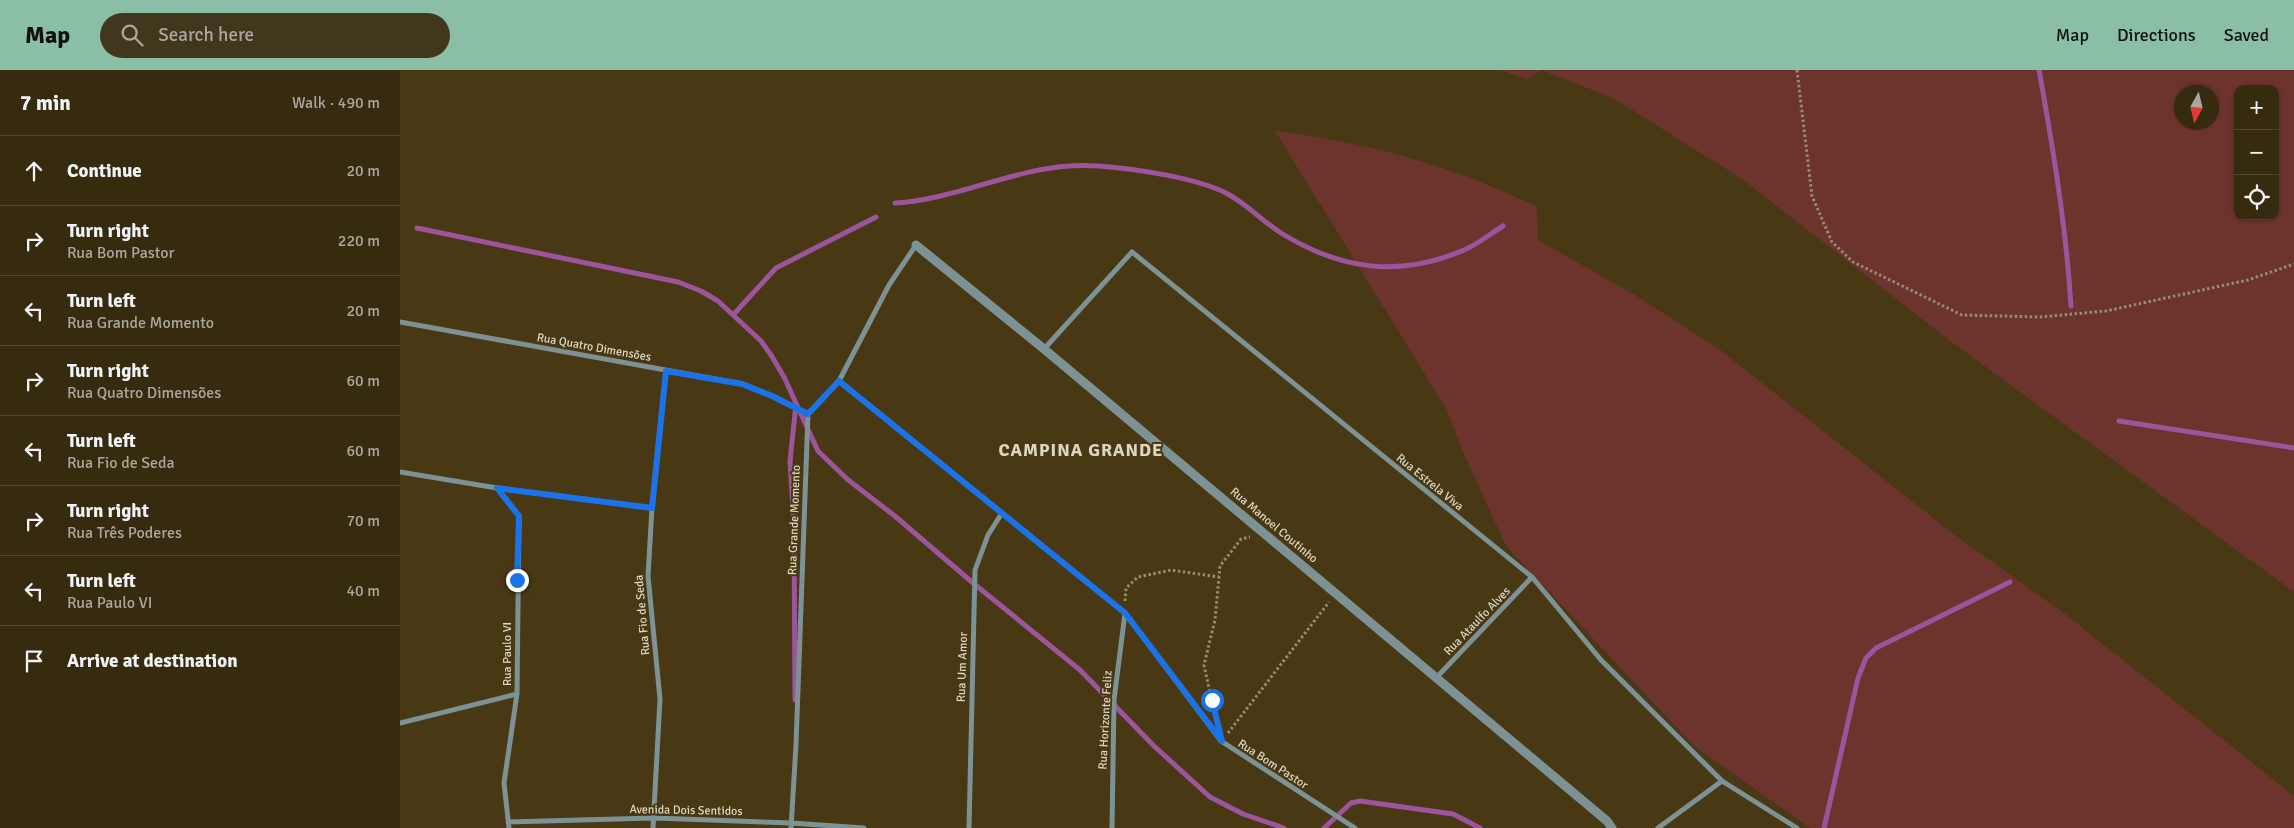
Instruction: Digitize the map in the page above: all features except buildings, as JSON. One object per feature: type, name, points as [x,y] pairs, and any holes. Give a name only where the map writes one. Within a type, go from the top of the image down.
[{"type":"street","name":"Rua Manoel Coutinho","points":[[916,245],[1044,349],[1607,820],[1612,828]]},
{"type":"street","points":[[808,414],[839,381],[889,285],[916,245]]},
{"type":"street","name":"Rua Estrela Viva","points":[[1044,349],[1132,252],[1532,577],[1601,660],[1722,781],[1797,828]]},
{"type":"street","name":"Rua Quatro Dimensões","points":[[400,322],[742,384],[808,414]]},
{"type":"street","name":"Rua Fio de Seda","points":[[653,828],[660,699],[648,576],[652,508],[666,371]]},
{"type":"street","name":"Rua Bom Pastor","points":[[839,381],[1125,613],[1222,741],[1355,828]]},
{"type":"street","name":"Rua Grande Momento","points":[[791,825],[796,744],[808,414]]},
{"type":"street","points":[[400,472],[497,488],[652,508]]},
{"type":"street","name":"Rua Paulo VI","points":[[497,488],[519,516],[517,694],[504,783],[508,825]]},
{"type":"street","name":"Rua Um Amor","points":[[969,828],[976,570],[988,535],[1002,513]]},
{"type":"street","name":"Rua Ataulfo Alves","points":[[1436,678],[1532,577]]},
{"type":"street","name":"Rua Horizonte Feliz","points":[[1112,828],[1114,700],[1125,613]]},
{"type":"street","points":[[400,723],[517,694]]},
{"type":"street","points":[[1658,828],[1722,781]]},
{"type":"street","name":"Avenida Dois Sentidos","points":[[508,825],[654,818],[864,828]]},
{"type":"path","points":[[1797,70],[1812,196],[1832,242],[1853,262],[1962,315],[2040,317],[2106,311],[2248,280],[2294,264]]},
{"type":"path","points":[[1222,741],[1204,665],[1214,620],[1220,566],[1241,539],[1264,533]]},
{"type":"path","points":[[1125,613],[1126,588],[1138,577],[1170,570],[1219,577]]},
{"type":"path","points":[[1222,741],[1336,594]]},
{"type":"shaded area","points":[[1500,70],[1540,70],[1527,79]]},
{"type":"shaded area","points":[[1542,70],[2294,70],[2294,592],[1953,343],[1742,179],[1613,98]]},
{"type":"shaded area","points":[[1275,131],[1343,142],[1409,158],[1474,179],[1537,207],[1538,240],[1635,295],[1719,349],[1956,536],[2065,614],[2294,796],[2294,828],[1810,828],[1694,746],[1506,546],[1459,443],[1447,410]]},
{"type":"waterway","points":[[2039,70],[2058,187],[2066,246],[2071,306]]},
{"type":"waterway","points":[[895,203],[946,195],[1046,169],[1072,166],[1129,169],[1181,178],[1213,187],[1234,197],[1281,233],[1303,246],[1348,262],[1393,267],[1440,259],[1469,248],[1503,226]]},
{"type":"waterway","points":[[733,315],[776,268],[876,217]]},
{"type":"waterway","points":[[417,228],[678,282],[701,291],[718,301],[761,341],[784,377],[818,451],[847,479],[896,517],[973,583],[1080,670],[1154,746],[1210,797],[1243,814],[1284,828]]},
{"type":"waterway","points":[[795,700],[794,524],[790,461],[796,404]]},
{"type":"waterway","points":[[2119,421],[2294,448]]},
{"type":"waterway","points":[[1824,828],[1858,678],[1866,658],[1876,648],[2010,582]]},
{"type":"waterway","points":[[1324,828],[1351,803],[1360,801],[1453,814],[1480,828]]},
{"type":"district","name":"CAMPINA GRANDE","points":[[1081,450]]},
{"type":"route","points":[[517,580],[519,516],[497,488],[652,508],[666,371],[742,384],[757,389],[808,414],[839,381],[1125,613],[1222,741],[1212,700]]}]
